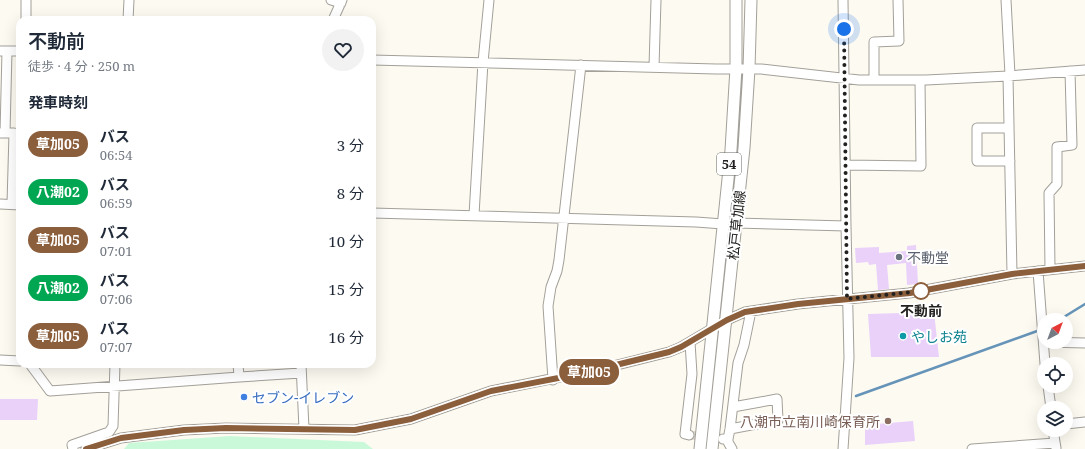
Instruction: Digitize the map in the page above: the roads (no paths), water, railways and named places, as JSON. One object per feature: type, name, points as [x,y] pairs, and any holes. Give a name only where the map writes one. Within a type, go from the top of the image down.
[{"type":"main road","name":"松戸草加線","points":[[700,449],[730,150],[736,68],[736,0]]},
{"type":"main road","name":"松戸草加線","points":[[712,449],[727,320],[744,148],[749,68],[751,0]]},
{"type":"street","points":[[26,0],[26,16]]},
{"type":"street","points":[[128,16],[129,0]]},
{"type":"street","points":[[331,0],[341,2],[335,16]]},
{"type":"street","points":[[474,215],[483,62],[489,0]]},
{"type":"street","points":[[654,67],[656,0]]},
{"type":"street","points":[[843,0],[849,358],[843,449]]},
{"type":"street","points":[[874,80],[874,42],[898,41],[898,0]]},
{"type":"street","points":[[1006,0],[1009,75],[1012,274]]},
{"type":"street","points":[[0,204],[16,204],[14,133],[3,133],[3,51],[16,51]]},
{"type":"street","points":[[376,60],[716,69],[749,68],[844,80],[920,80],[1085,70]]},
{"type":"street","points":[[553,380],[548,306],[549,295],[559,260],[581,65]]},
{"type":"street","points":[[1050,269],[1049,193],[1057,184],[1056,147],[1072,145],[1070,71]]},
{"type":"street","points":[[846,165],[921,166],[920,80]]},
{"type":"street","points":[[1009,128],[977,128],[977,161],[1010,161]]},
{"type":"street","points":[[376,213],[723,224]]},
{"type":"street","points":[[736,223],[846,226]]},
{"type":"street","points":[[86,449],[121,438],[184,430],[226,428],[355,430],[374,427],[411,419],[491,391],[553,380],[669,352],[690,342],[713,327],[740,313],[798,304],[910,293],[1012,274],[1085,266]]},
{"type":"street","points":[[1038,271],[1042,313]]},
{"type":"street","points":[[732,449],[726,439],[730,429],[738,363],[744,345],[751,311]]},
{"type":"street","points":[[689,434],[685,434],[692,374],[690,342]]},
{"type":"street","points":[[1073,343],[1085,343]]},
{"type":"street","points":[[0,360],[16,361]]},
{"type":"street","points":[[33,368],[50,391],[239,377],[301,369],[304,429]]},
{"type":"street","points":[[73,449],[72,445],[108,432],[113,426],[115,368]]},
{"type":"street","points":[[238,368],[239,377]]},
{"type":"street","points":[[730,429],[778,420],[777,399],[733,407]]},
{"type":"street","points":[[1073,423],[1085,422]]},
{"type":"street","points":[[972,449],[1056,446]]},
{"type":"waterway","points":[[1070,313],[1085,304]]},
{"type":"waterway","points":[[856,396],[1037,331]]},
{"type":"tunnel","points":[[689,435],[720,438]]},
{"type":"place","name":"不動堂","points":[[899,257]]},
{"type":"place","name":"不動前","points":[[921,291]]},
{"type":"place","name":"やしお苑","points":[[903,336]]},
{"type":"place","name":"セブン-イレブン","points":[[244,397]]},
{"type":"place","name":"八潮市立南川崎保育所","points":[[888,421]]}]
